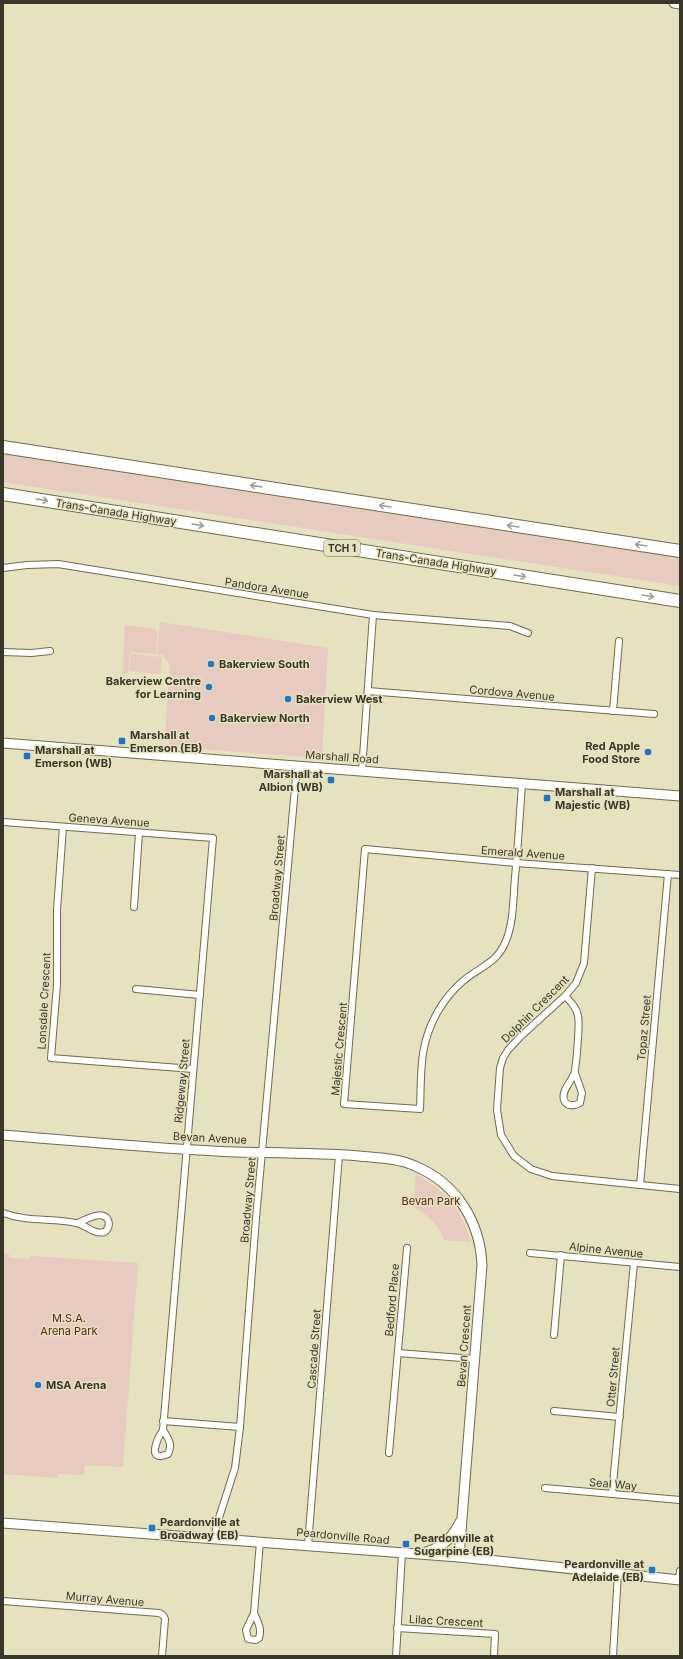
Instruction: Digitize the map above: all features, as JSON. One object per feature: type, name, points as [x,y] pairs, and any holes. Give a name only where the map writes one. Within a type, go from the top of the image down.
[{"type":"highway","points":[[3,447],[680,551]]},
{"type":"highway","name":"Trans-Canada Highway","points":[[3,494],[680,601]]},
{"type":"main road","points":[[674,3],[680,4]]},
{"type":"main road","name":"Marshall Road","points":[[3,743],[680,796]]},
{"type":"main road","name":"Bevan Avenue","points":[[3,1135],[186,1149],[299,1152],[392,1159],[414,1165]]},
{"type":"main road","name":"Bevan Crescent","points":[[414,1165],[433,1175],[449,1187],[463,1203],[477,1232],[480,1243],[482,1265],[459,1557]]},
{"type":"main road","points":[[422,1554],[445,1544],[456,1532],[462,1519]]},
{"type":"main road","name":"Peardonville Road","points":[[3,1523],[422,1554],[618,1573],[680,1577]]},
{"type":"street","name":"Pandora Avenue","points":[[3,568],[27,565],[58,564],[373,615],[510,626],[528,633]]},
{"type":"street","points":[[362,770],[373,615]]},
{"type":"street","points":[[613,711],[619,641]]},
{"type":"street","points":[[3,652],[31,653],[50,651]]},
{"type":"street","name":"Cordova Avenue","points":[[368,691],[654,714]]},
{"type":"street","name":"Broadway Street","points":[[215,1538],[216,1527],[235,1468],[240,1427],[297,766]]},
{"type":"street","name":"Majestic Crescent","points":[[365,849],[344,1104],[420,1109],[424,1049],[432,1021],[448,997],[463,980],[492,962],[505,944],[511,926],[522,783]]},
{"type":"street","name":"Geneva Avenue","points":[[3,822],[214,838]]},
{"type":"street","name":"Lonsdale Crescent","points":[[63,827],[57,910],[56,985],[52,1058],[193,1068]]},
{"type":"street","points":[[134,907],[139,833]]},
{"type":"street","name":"Ridgeway Street","points":[[162,1430],[214,838]]},
{"type":"street","name":"Emerald Avenue","points":[[365,849],[516,863],[680,875]]},
{"type":"street","name":"Dolphin Crescent","points":[[592,868],[584,963],[576,983],[565,996],[521,1036],[503,1058],[500,1068],[497,1110],[501,1135],[514,1156],[532,1169],[552,1176],[680,1189]]},
{"type":"street","name":"Topaz Street","points":[[640,1185],[668,874]]},
{"type":"street","points":[[136,989],[200,995]]},
{"type":"street","points":[[565,996],[574,1006],[578,1016],[574,1073],[564,1096],[564,1101],[567,1104],[574,1106],[580,1103],[582,1093],[574,1073]]},
{"type":"street","name":"Cascade Street","points":[[308,1545],[339,1155]]},
{"type":"street","points":[[3,1213],[20,1218],[78,1223],[96,1233],[105,1232],[108,1228],[109,1222],[106,1217],[101,1215],[94,1216],[78,1223]]},
{"type":"street","name":"Bedford Place","points":[[389,1454],[407,1248]]},
{"type":"street","name":"Alpine Avenue","points":[[530,1253],[680,1267]]},
{"type":"street","points":[[554,1335],[561,1255]]},
{"type":"street","name":"Otter Street","points":[[612,1494],[634,1263]]},
{"type":"street","name":"Bedford Place","points":[[398,1353],[475,1359]]},
{"type":"street","points":[[554,1411],[620,1417]]},
{"type":"street","points":[[163,1421],[240,1427]]},
{"type":"street","name":"Seal Way","points":[[545,1488],[680,1500]]},
{"type":"street","points":[[254,1614],[260,1542]]},
{"type":"street","points":[[396,1656],[402,1553]]},
{"type":"street","points":[[613,1656],[618,1573]]},
{"type":"street","name":"Murray Avenue","points":[[3,1601],[159,1613],[163,1615],[165,1619],[162,1656]]},
{"type":"street","name":"Lilac Crescent","points":[[397,1628],[495,1634],[494,1656]]},
{"type":"green space","points":[[3,454],[680,557],[680,586],[3,482]]},
{"type":"green space","name":"Bakerview Centre for Learning","points":[[160,622],[328,648],[322,758],[172,747],[165,736],[170,666],[163,655],[157,655]]},
{"type":"green space","points":[[125,625],[155,629],[158,635],[156,654],[130,652],[128,673],[122,673]]},
{"type":"green space","points":[[131,654],[162,657],[160,674],[129,671]]},
{"type":"green space","name":"Bevan Park","points":[[416,1174],[436,1187],[451,1202],[457,1210],[467,1230],[471,1242],[444,1240],[439,1229],[432,1220],[413,1207]]},
{"type":"green space","name":"M.S.A. Arena Park","points":[[3,1254],[9,1254],[9,1258],[30,1259],[31,1256],[138,1263],[123,1467],[85,1465],[84,1475],[58,1474],[57,1478],[3,1474]]},
{"type":"place","name":"Bakerview South","points":[[211,664]]},
{"type":"place","name":"Bakerview Centre for Learning","points":[[209,687]]},
{"type":"place","name":"Bakerview West","points":[[288,699]]},
{"type":"place","name":"Bakerview North","points":[[212,718]]},
{"type":"place","name":"Marshall at Emerson (EB)","points":[[122,741]]},
{"type":"place","name":"Red Apple Food Store","points":[[648,752]]},
{"type":"place","name":"Marshall at Emerson (WB)","points":[[27,756]]},
{"type":"place","name":"Marshall at Albion (WB)","points":[[331,780]]},
{"type":"place","name":"Marshall at Majestic (WB)","points":[[547,798]]},
{"type":"place","name":"MSA Arena","points":[[38,1385]]},
{"type":"place","name":"Peardonville at Broadway (EB)","points":[[152,1528]]},
{"type":"place","name":"Peardonville at Sugarpine (EB)","points":[[406,1544]]},
{"type":"place","name":"Peardonville at Adelaide (EB)","points":[[652,1570]]}]
